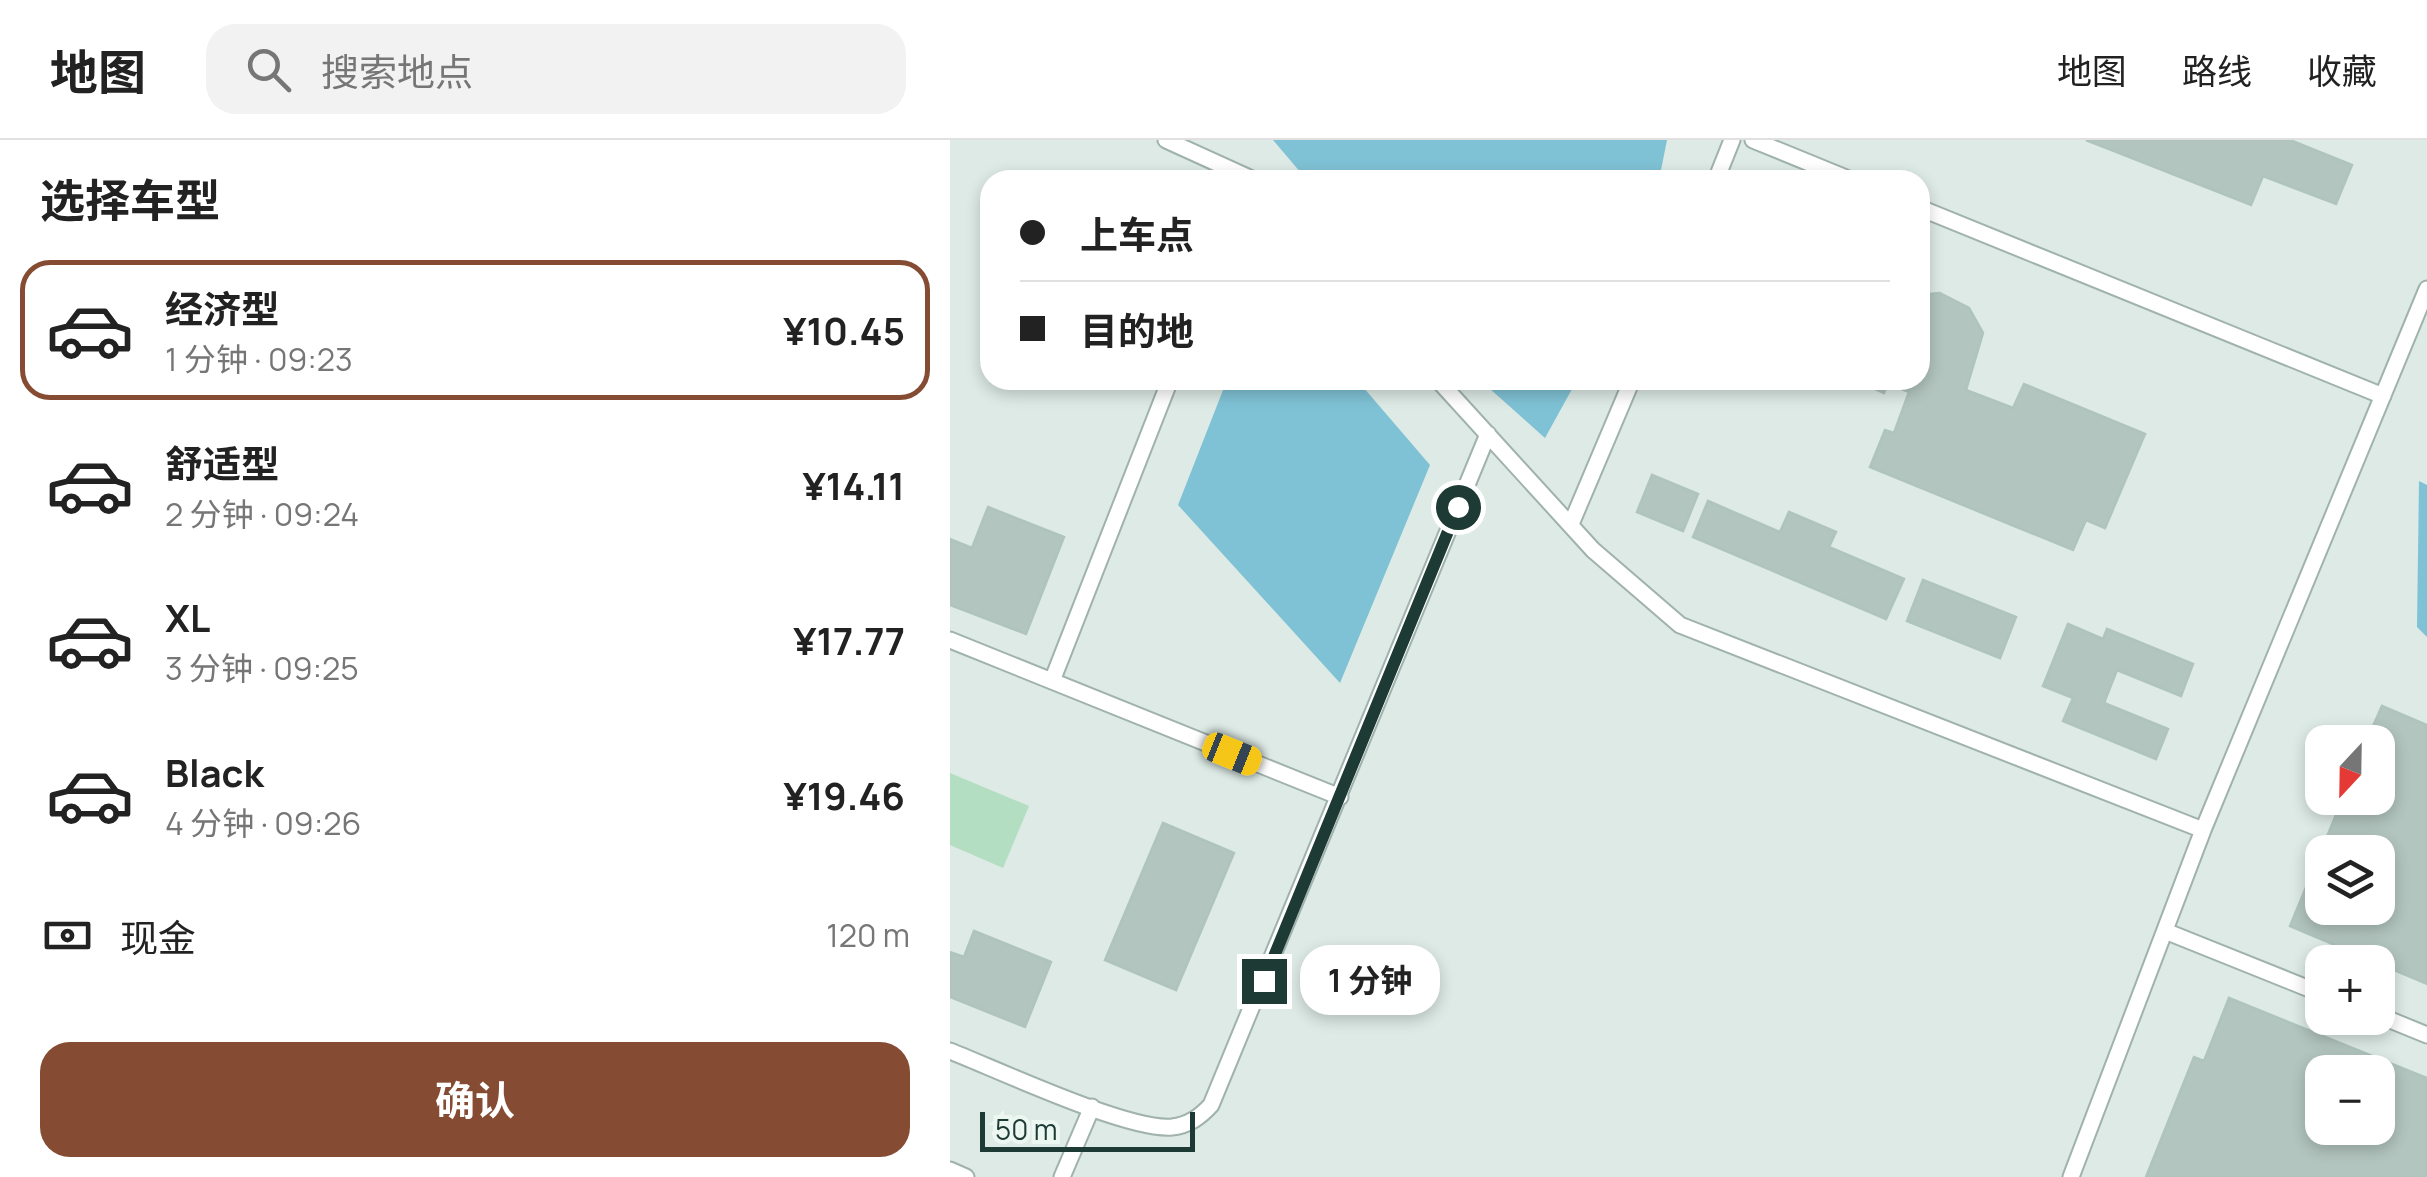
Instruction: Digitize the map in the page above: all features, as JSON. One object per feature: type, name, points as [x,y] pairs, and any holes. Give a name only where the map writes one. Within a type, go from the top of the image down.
[{"type":"lane","points":[[1166,140],[1231,170]]},
{"type":"lane","points":[[1720,170],[1732,140]]},
{"type":"lane","points":[[1753,140],[1827,170]]},
{"type":"lane","points":[[1930,212],[2383,396]]},
{"type":"lane","points":[[2071,1177],[2203,830],[2427,290]]},
{"type":"lane","points":[[1052,681],[1166,390]]},
{"type":"lane","points":[[1447,390],[1593,550],[1680,625],[2203,830]]},
{"type":"lane","points":[[1571,524],[1628,390]]},
{"type":"lane","points":[[950,1050],[1092,1107],[1168,1128],[1200,1117],[1211,1104],[1488,434]]},
{"type":"lane","points":[[950,640],[1340,797]]},
{"type":"lane","points":[[2165,931],[2305,987]]},
{"type":"lane","points":[[2395,1023],[2427,1035]]},
{"type":"lane","points":[[1062,1177],[1092,1107]]},
{"type":"lane","points":[[950,1170],[966,1177]]},
{"type":"green space","points":[[950,773],[1029,806],[1003,868],[950,845]]},
{"type":"water","points":[[1273,140],[1667,140],[1661,170],[1298,170]]},
{"type":"water","points":[[1223,390],[1366,390],[1430,465],[1340,683],[1178,505]]},
{"type":"water","points":[[1491,390],[1571,390],[1545,438]]},
{"type":"water","points":[[2419,481],[2427,485],[2427,637],[2417,627]]},
{"type":"building","points":[[2086,140],[2290,140],[2352,165],[2336,204],[2263,176],[2251,205]]},
{"type":"building","points":[[1940,293],[1969,308],[1983,333],[1966,390],[2013,408],[2024,384],[2145,434],[2105,528],[2086,520],[2073,550],[1870,467],[1885,430],[1894,433],[1909,392],[1904,390],[1930,390],[1930,294]]},
{"type":"building","points":[[1652,475],[1698,494],[1683,531],[1637,512]]},
{"type":"building","points":[[1708,501],[1780,532],[1789,512],[1836,532],[1829,547],[1904,579],[1886,619],[1693,537]]},
{"type":"building","points":[[988,507],[1064,537],[1026,634],[950,605],[950,539],[972,548]]},
{"type":"building","points":[[1923,580],[2016,617],[2000,658],[1907,621]]},
{"type":"building","points":[[2068,624],[2103,639],[2107,629],[2193,664],[2181,696],[2117,670],[2104,703],[2168,729],[2156,759],[2063,721],[2073,698],[2043,686]]},
{"type":"building","points":[[2382,706],[2427,725],[2427,984],[2395,970],[2395,945],[2335,945],[2290,926],[2305,890],[2305,925],[2395,925],[2395,835],[2328,835],[2336,815],[2395,815],[2395,725],[2374,725]]},
{"type":"building","points":[[1163,823],[1234,853],[1176,990],[1105,960]]},
{"type":"building","points":[[974,931],[1051,962],[1025,1027],[950,997],[950,952],[964,957]]},
{"type":"building","points":[[2229,998],[2305,1029],[2305,1035],[2321,1035],[2370,1055],[2305,1055],[2305,1145],[2395,1145],[2395,1065],[2427,1078],[2427,1177],[2146,1177],[2194,1057],[2204,1061]]},
{"type":"route","points":[[1264,981],[1458,507]]}]
